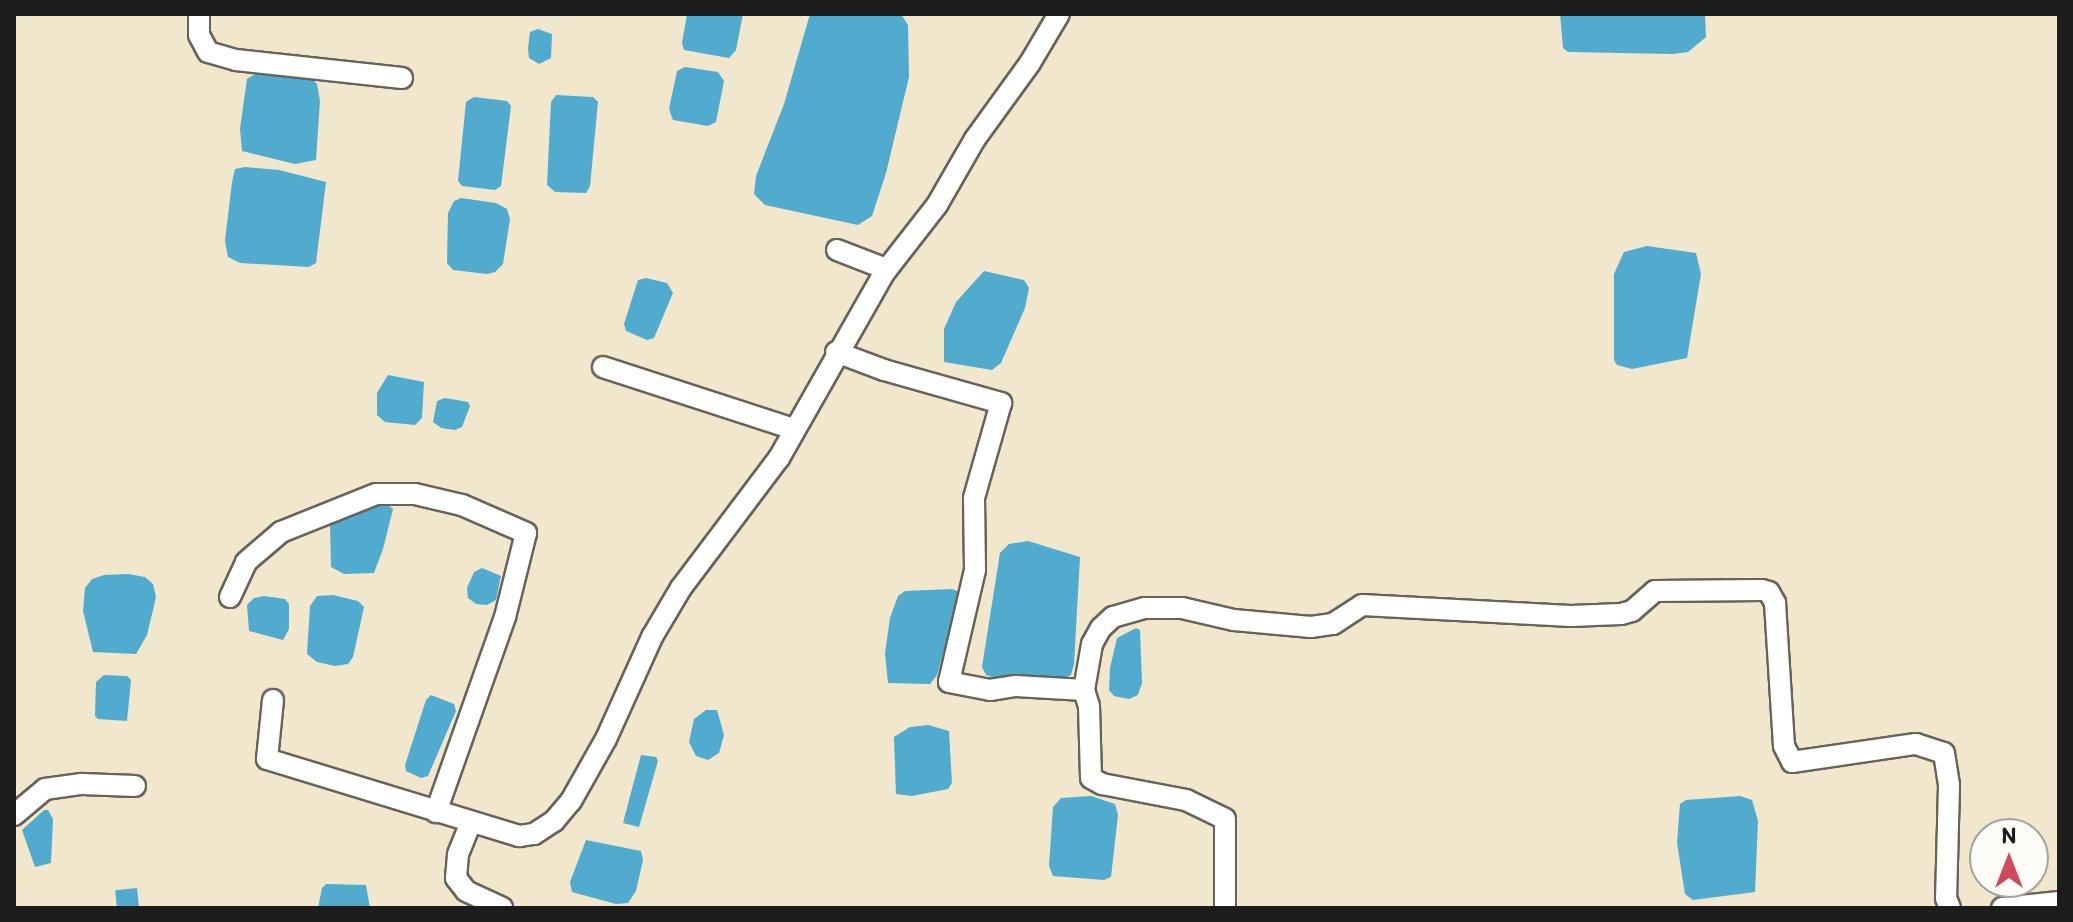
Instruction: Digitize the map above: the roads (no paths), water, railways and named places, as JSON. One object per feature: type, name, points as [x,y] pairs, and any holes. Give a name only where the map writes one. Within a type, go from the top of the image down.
[{"type":"street","points":[[199,14],[199,35],[208,52],[236,60],[402,78]]},
{"type":"street","points":[[273,700],[267,759],[519,836],[534,834],[554,821],[571,801],[606,739],[652,637],[681,588],[758,489],[886,269],[937,205],[975,139],[1030,63],[1059,14]]},
{"type":"street","points":[[837,250],[886,269]]},
{"type":"street","points":[[836,352],[884,370],[1001,403],[974,498],[975,570],[949,682],[990,690],[1016,686],[1084,690]]},
{"type":"street","points":[[603,367],[794,429]]},
{"type":"street","points":[[230,597],[246,562],[281,532],[376,494],[415,494],[462,505],[526,533],[505,617],[436,812]]},
{"type":"street","points":[[1225,908],[1225,819],[1186,800],[1102,784],[1091,778],[1089,706],[1084,690],[1092,644],[1101,628],[1113,617],[1145,608],[1182,608],[1234,620],[1311,627],[1333,624],[1362,605],[1523,614],[1621,614],[1632,611],[1655,591],[1762,590],[1769,592],[1775,603],[1784,746],[1792,762],[1916,744],[1944,753],[1949,786],[1946,898],[1950,908]]},
{"type":"street","points":[[14,815],[45,789],[82,784],[135,786]]},
{"type":"street","points":[[471,822],[458,855],[456,878],[466,891],[502,908]]},
{"type":"street","points":[[2002,908],[2059,902]]},
{"type":"water","points":[[687,14],[743,14],[736,50],[729,58],[684,50],[682,43]]},
{"type":"water","points":[[810,14],[901,14],[908,25],[909,77],[886,173],[872,216],[858,225],[765,205],[754,194],[756,176],[784,104]]},
{"type":"water","points":[[1560,14],[1705,14],[1706,37],[1688,52],[1673,54],[1568,52],[1563,48]]},
{"type":"water","points":[[538,29],[552,34],[551,58],[539,64],[529,58],[528,48],[530,32]]},
{"type":"water","points":[[685,67],[718,72],[724,81],[716,122],[708,126],[673,120],[669,109],[677,71]]},
{"type":"water","points":[[255,74],[311,78],[317,84],[320,101],[316,160],[295,164],[242,151],[240,129],[247,79]]},
{"type":"water","points":[[556,95],[593,97],[598,102],[590,186],[586,193],[555,192],[547,185],[551,102]]},
{"type":"water","points":[[474,97],[507,101],[511,106],[501,186],[495,190],[462,186],[458,181],[466,102]]},
{"type":"water","points":[[235,169],[279,170],[326,182],[316,263],[309,267],[240,263],[228,257],[225,241],[232,182]]},
{"type":"water","points":[[461,198],[496,203],[507,209],[510,219],[503,264],[495,272],[453,270],[447,263],[448,213],[454,201]]},
{"type":"water","points":[[1647,246],[1696,253],[1701,274],[1687,358],[1632,369],[1617,365],[1614,360],[1614,274],[1624,252]]},
{"type":"water","points":[[984,271],[1024,280],[1029,288],[1025,308],[1001,363],[992,370],[944,362],[944,329],[956,302]]},
{"type":"water","points":[[646,278],[667,283],[673,293],[654,338],[647,340],[626,331],[624,324],[638,280]]},
{"type":"water","points":[[388,375],[424,382],[422,418],[415,425],[385,422],[377,415],[377,393]]},
{"type":"water","points":[[445,398],[468,402],[470,406],[462,427],[455,430],[441,428],[433,422],[437,401]]},
{"type":"water","points":[[370,503],[387,504],[393,509],[383,549],[374,573],[344,574],[331,567],[330,522]]},
{"type":"water","points":[[1028,541],[1080,557],[1074,664],[1071,675],[1062,680],[1001,680],[986,675],[982,667],[1000,553],[1009,544]]},
{"type":"water","points":[[482,568],[501,576],[496,600],[487,605],[476,604],[468,598],[467,588],[474,572]]},
{"type":"water","points":[[104,575],[145,577],[153,584],[156,597],[147,635],[136,654],[93,652],[83,611],[85,588],[92,579]]},
{"type":"water","points":[[905,591],[957,591],[957,602],[937,675],[930,684],[888,683],[885,653],[890,618],[898,596]]},
{"type":"water","points":[[333,595],[358,601],[364,607],[353,657],[348,664],[335,666],[317,662],[307,654],[310,606],[317,596]]},
{"type":"water","points":[[254,598],[285,599],[289,604],[289,629],[283,640],[249,631],[247,605]]},
{"type":"water","points":[[1136,628],[1140,630],[1142,683],[1138,695],[1129,699],[1114,696],[1109,690],[1110,668],[1117,638]]},
{"type":"water","points":[[104,675],[127,676],[131,680],[127,721],[98,719],[95,716],[96,682]]},
{"type":"water","points":[[431,695],[454,704],[456,711],[428,776],[421,778],[406,771],[405,765],[426,700]]},
{"type":"water","points":[[706,710],[717,710],[724,735],[719,753],[708,760],[696,756],[689,742],[694,719]]},
{"type":"water","points":[[928,725],[949,731],[952,783],[948,789],[912,796],[896,794],[894,737],[910,727]]},
{"type":"water","points":[[641,755],[656,757],[658,761],[639,827],[623,823]]},
{"type":"water","points":[[1091,796],[1115,804],[1118,815],[1111,877],[1104,880],[1053,876],[1049,866],[1053,807],[1061,798]]},
{"type":"water","points":[[1740,796],[1752,800],[1758,821],[1755,892],[1693,900],[1685,894],[1677,843],[1680,804],[1686,800]]},
{"type":"water","points":[[44,810],[48,810],[53,819],[51,863],[35,867],[22,830]]},
{"type":"water","points":[[586,840],[641,851],[643,860],[636,891],[628,903],[616,904],[572,892],[570,882]]},
{"type":"water","points":[[326,884],[366,885],[370,908],[318,908],[322,888]]},
{"type":"water","points":[[137,888],[139,908],[117,908],[115,890]]}]
